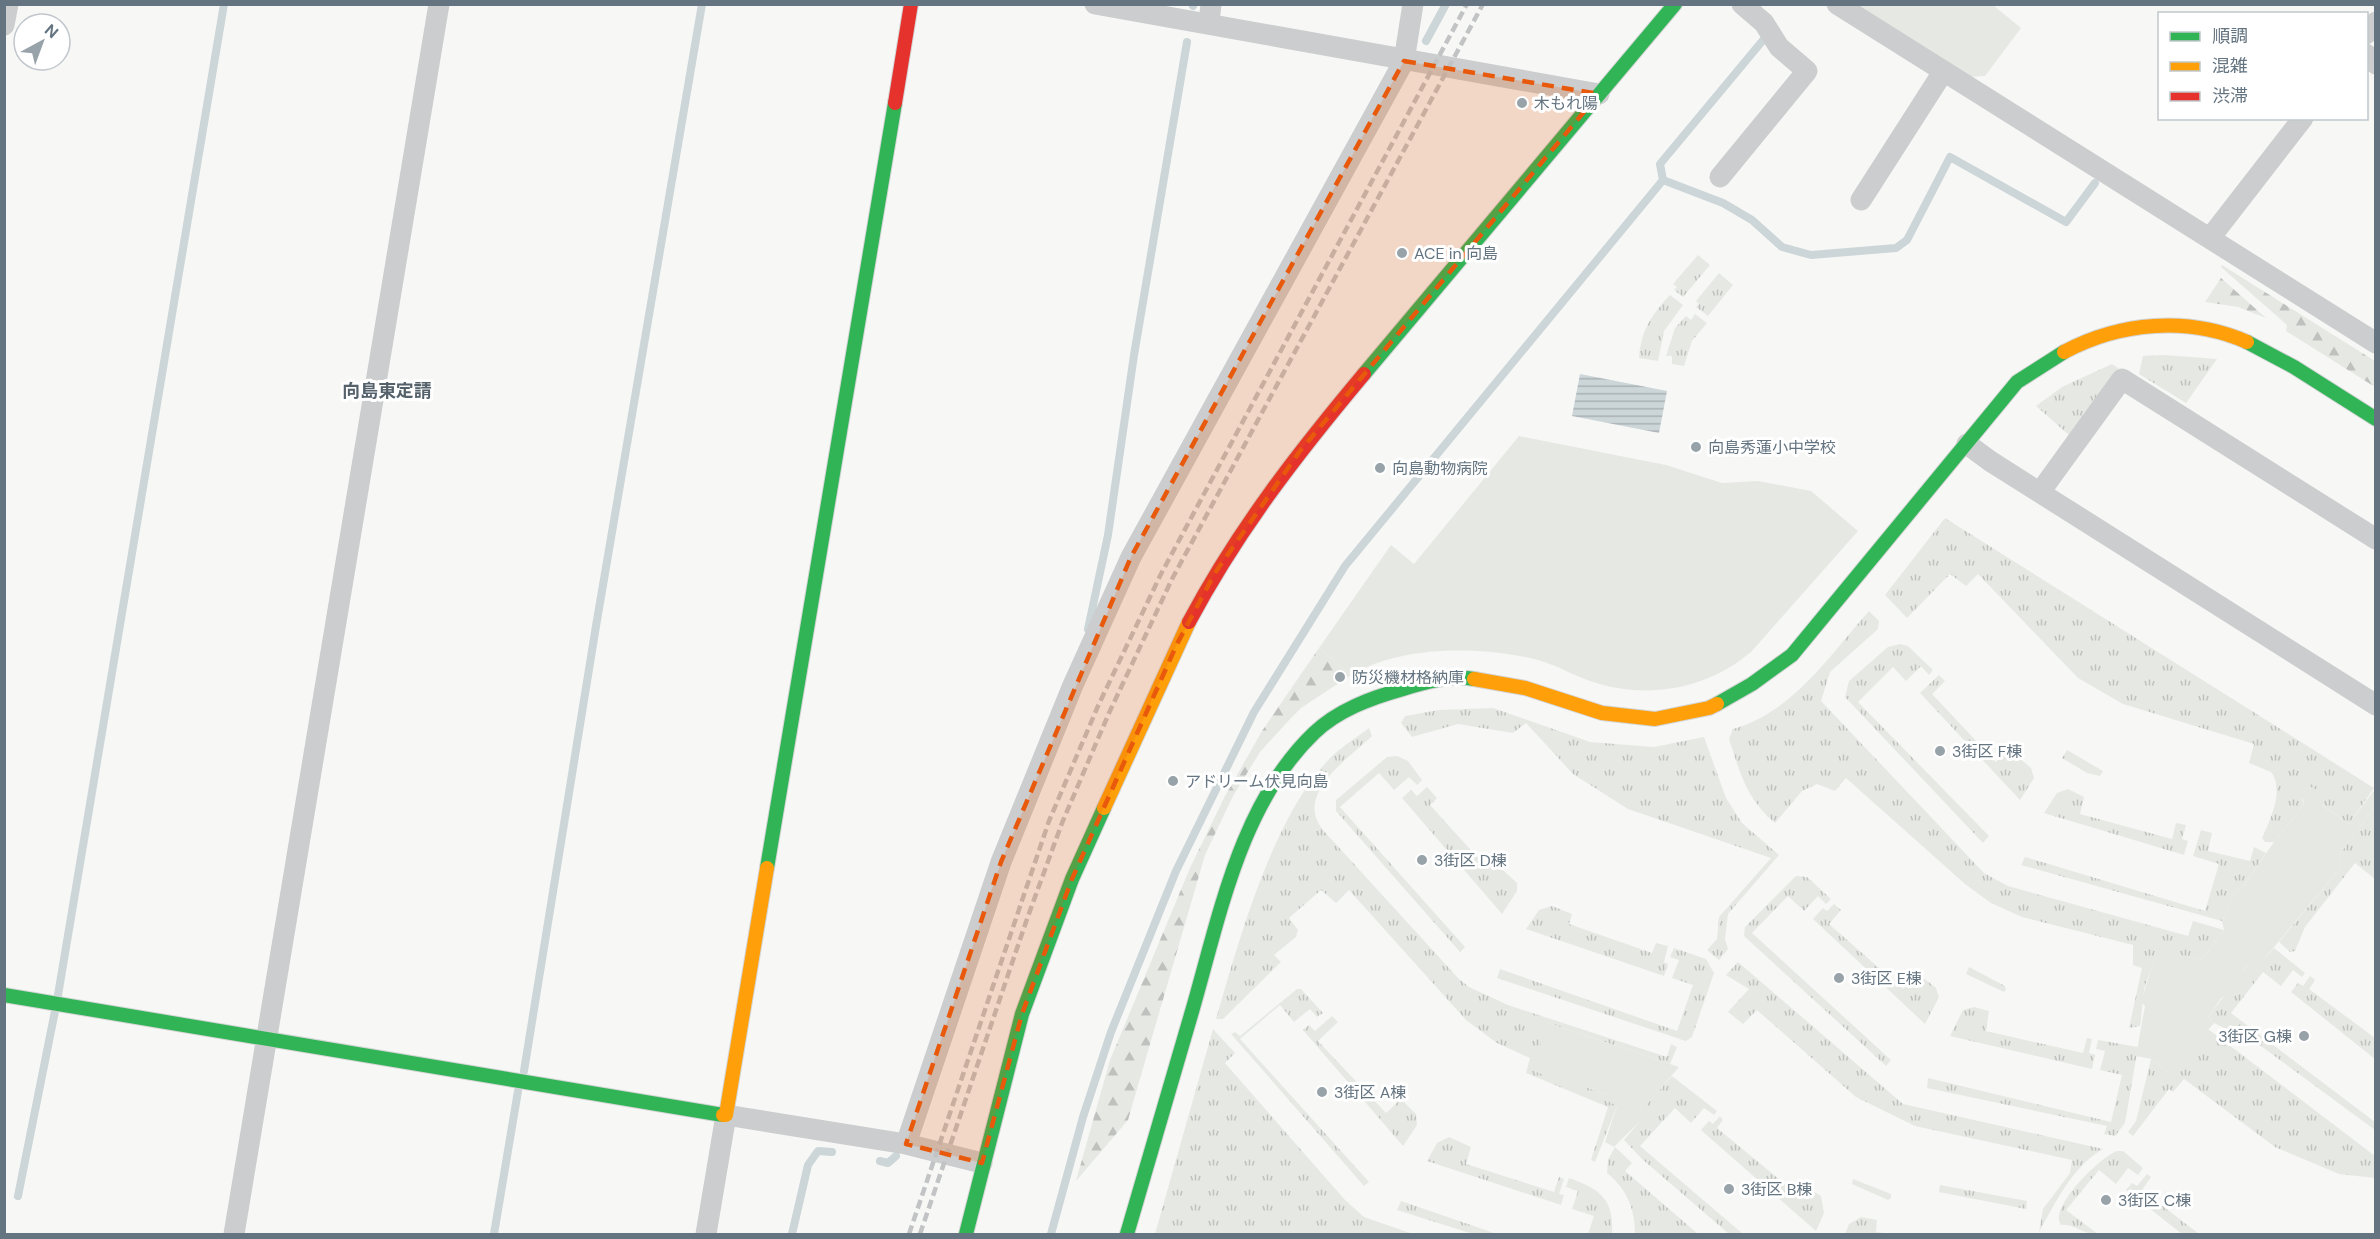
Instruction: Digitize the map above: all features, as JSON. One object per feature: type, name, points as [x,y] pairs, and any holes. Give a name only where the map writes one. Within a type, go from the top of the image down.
[{"type":"street","points":[[4,25],[8,4]]},
{"type":"street","points":[[234,1234],[439,4]]},
{"type":"street","points":[[706,1234],[911,4]]},
{"type":"street","points":[[1095,4],[1210,14],[1404,61],[1599,94]]},
{"type":"street","points":[[906,1144],[1001,862],[1073,686],[1126,568],[1404,61],[1413,4]]},
{"type":"street","points":[[966,1234],[1022,1014],[1072,879],[1173,653],[1215,573],[1257,508],[1300,451],[1675,4]]},
{"type":"street","points":[[1720,177],[1807,71],[1779,47],[1764,23],[1742,4]]},
{"type":"street","points":[[1837,4],[2376,343]]},
{"type":"street","points":[[1861,200],[1943,72]]},
{"type":"street","points":[[2210,238],[2301,120]]},
{"type":"street","points":[[1127,1234],[1230,881],[1260,810],[1286,765],[1315,732],[1346,710],[1378,696],[1416,685],[1461,677],[1525,688],[1602,713],[1655,719],[1709,708],[1752,684],[1792,655],[2017,382],[2044,362],[2072,346],[2105,335],[2156,325],[2183,325],[2211,329],[2241,339],[2272,354],[2376,419]]},
{"type":"street","points":[[2040,492],[2122,379],[2376,539]]},
{"type":"street","points":[[1967,444],[2376,705]]},
{"type":"street","points":[[4,995],[906,1144],[982,1164]]},
{"type":"highlighted area","points":[[1404,61],[1599,94],[1300,451],[1215,573],[1177,644],[1072,879],[1022,1014],[982,1163],[906,1144],[1001,862],[1131,557]]},
{"type":"green space","points":[[1856,5],[1993,5],[2021,28],[1985,76],[1969,77]]},
{"type":"green space","points":[[1698,255],[1710,265],[1683,297],[1674,290],[1677,287],[1673,284]]},
{"type":"green space","points":[[2222,265],[2375,361],[2375,387],[2286,331],[2287,325],[2221,267]]},
{"type":"green space","points":[[1719,273],[1733,285],[1708,316],[1696,307],[1699,304],[1696,301]]},
{"type":"green space","points":[[2221,278],[2266,318],[2238,307],[2205,302]]},
{"type":"green space","points":[[1670,295],[1683,305],[1664,331],[1658,361],[1639,358],[1642,339],[1648,323]]},
{"type":"green space","points":[[1695,314],[1707,323],[1692,341],[1684,366],[1672,364],[1672,356],[1666,356],[1675,328],[1686,316],[1691,320]]},
{"type":"green space","points":[[2165,355],[2217,359],[2186,403],[2139,374],[2143,356]]},
{"type":"green space","points":[[2112,364],[2121,370],[2070,436],[2036,406],[2062,387]]},
{"type":"green space","points":[[1519,436],[1666,465],[1722,483],[1758,481],[1811,491],[1858,531],[1751,652],[1734,665],[1715,675],[1676,688],[1635,690],[1614,687],[1586,680],[1538,660],[1516,655],[1468,651],[1418,653],[1371,665],[1351,675],[1319,648],[1391,545],[1414,564]]},
{"type":"green space","points":[[1945,518],[2374,788],[2349,824],[2321,804],[2302,799],[2304,805],[2274,842],[2265,842],[2262,838],[2275,805],[2277,787],[2271,772],[2249,763],[2254,744],[2123,704],[2078,678],[1978,574],[1966,586],[1950,574],[1907,618],[1885,595]]},
{"type":"green space","points":[[1869,611],[1879,621],[1878,629],[1830,672],[1821,701],[1984,873],[2008,886],[2188,936],[2193,921],[2224,930],[2202,960],[2157,951],[2145,986],[2140,1026],[2129,1028],[2142,968],[2133,965],[2133,945],[2022,917],[1991,903],[1965,884],[1846,778],[1835,791],[1817,784],[1802,791],[1775,823],[1751,795],[1741,775],[1729,739],[1733,729],[1774,710],[1792,696],[1824,664]]},
{"type":"green space","points":[[1900,644],[1908,646],[1933,670],[1929,675],[1921,666],[1906,681],[1893,667],[1858,702],[1989,836],[1983,843],[1845,697],[1849,681],[1888,647]]},
{"type":"green space","points":[[1319,648],[1351,675],[1301,708],[1291,718],[1260,752],[1233,796],[1205,855],[1128,1120],[1076,1181],[1110,1060],[1190,868],[1224,798],[1262,731]]},
{"type":"green space","points":[[1939,675],[1945,681],[1932,694],[1996,762],[2009,749],[2031,768],[2034,778],[2020,800],[1920,693]]},
{"type":"green space","points":[[1493,708],[1590,742],[1654,747],[1704,737],[1726,798],[1742,823],[1779,855],[1728,914],[1725,939],[1728,949],[1719,960],[1707,950],[1717,939],[1719,917],[1771,858],[1628,809],[1573,774],[1526,723],[1513,733],[1458,724],[1412,737],[1401,723],[1405,716],[1439,710]]},
{"type":"green space","points":[[1369,728],[1372,736],[1338,766],[1319,791],[1315,803],[1316,817],[1323,830],[1458,978],[1469,987],[1508,1005],[1667,1057],[1671,1044],[1677,1047],[1670,1064],[1548,1023],[1576,1083],[1607,1095],[1617,1106],[1595,1162],[1591,1160],[1608,1107],[1526,1073],[1530,1058],[1497,1043],[1466,1020],[1349,890],[1336,903],[1321,890],[1289,918],[1298,930],[1296,937],[1274,955],[1281,962],[1223,1019],[1216,1019],[1260,880],[1292,811],[1311,781],[1332,756]]},
{"type":"green space","points":[[2067,750],[2103,771],[2100,776],[2087,773],[2062,758]]},
{"type":"green space","points":[[1397,756],[1408,761],[1422,780],[1417,785],[1409,777],[1394,790],[1379,773],[1340,807],[1465,947],[1460,952],[1336,811],[1336,800],[1387,757]]},
{"type":"green space","points":[[2307,785],[2321,792],[2322,805],[2349,824],[2375,789],[2375,806],[2339,855],[2341,867],[2264,959],[2253,959],[2244,969],[2245,976],[2230,995],[2222,997],[2208,1017],[2214,1023],[2187,1054],[2189,1064],[2179,1073],[2170,1074],[2151,1059],[2136,1056],[2145,1006],[2141,1002],[2157,950],[2202,960],[2224,930],[2222,921],[2234,892],[2242,888],[2274,842],[2304,805],[2302,791]]},
{"type":"green space","points":[[1427,787],[1437,798],[1430,805],[1488,869],[1495,863],[1517,883],[1517,891],[1502,914],[1402,798],[1411,790],[1417,796]]},
{"type":"green space","points":[[2068,789],[2084,797],[2080,814],[2172,839],[2176,823],[2186,825],[2182,839],[2188,841],[2184,855],[2044,813],[2057,793]]},
{"type":"green space","points":[[2375,806],[2375,879],[2355,863],[2305,927],[2295,951],[2290,952],[2279,942],[2341,867],[2339,855]]},
{"type":"green space","points":[[2201,830],[2212,833],[2208,851],[2250,861],[2254,847],[2266,853],[2242,888],[2234,892],[2222,921],[2021,865],[2025,857],[2205,911],[2219,864],[2193,856]]},
{"type":"green space","points":[[1796,876],[1807,877],[1831,899],[1826,904],[1818,896],[1804,911],[1788,896],[1752,933],[1891,1060],[1886,1066],[1744,936],[1745,927]]},
{"type":"green space","points":[[1834,904],[1841,910],[1829,924],[1903,989],[1917,973],[1936,988],[1939,997],[1925,1024],[1813,919],[1823,908],[1827,911]]},
{"type":"green space","points":[[1552,906],[1572,914],[1569,924],[1652,953],[1656,943],[1668,946],[1664,962],[1668,964],[1664,976],[1526,929],[1539,910]]},
{"type":"green space","points":[[1674,948],[1706,959],[1714,973],[1692,1037],[1686,1041],[1497,978],[1500,969],[1677,1031],[1693,985],[1672,978],[1679,960],[1670,957]]},
{"type":"green space","points":[[2274,948],[2305,973],[2302,977],[2293,970],[2281,986],[2263,972],[2231,1013],[2375,1122],[2375,1130],[2261,1046],[2214,1023],[2208,1017],[2253,958],[2264,959]]},
{"type":"green space","points":[[1738,962],[1903,1104],[2103,1149],[2082,1165],[2074,1175],[2039,1232],[2043,1209],[2070,1173],[2072,1160],[1915,1126],[1856,1097],[1757,1010],[1743,1024],[1728,1012],[1749,989],[1726,975]]},
{"type":"green space","points":[[1969,967],[2005,986],[2006,990],[2004,992],[1966,974]]},
{"type":"green space","points":[[2310,976],[2315,980],[2309,989],[2375,1038],[2375,1059],[2291,992],[2298,983],[2303,986]]},
{"type":"green space","points":[[1297,989],[1301,989],[1323,1013],[1317,1017],[1310,1009],[1294,1022],[1280,1005],[1240,1039],[1369,1182],[1364,1186],[1231,1034],[1235,1032],[1240,1036]]},
{"type":"green space","points":[[1974,1007],[1989,1011],[1986,1031],[2083,1053],[2087,1038],[2092,1039],[2089,1053],[2095,1055],[2092,1069],[1950,1036],[1963,1010]]},
{"type":"green space","points":[[1332,1016],[1338,1022],[1318,1041],[1386,1113],[1401,1099],[1416,1114],[1417,1125],[1403,1146],[1303,1030],[1309,1025],[1315,1031]]},
{"type":"green space","points":[[1548,1023],[1679,1067],[1637,1116],[1640,1121],[1614,1147],[1605,1142],[1617,1106],[1606,1100],[1607,1095],[1536,1072],[1541,1040]]},
{"type":"green space","points":[[1213,1029],[1235,1053],[1225,1063],[1345,1200],[1364,1217],[1413,1234],[1155,1234]]},
{"type":"green space","points":[[2208,1029],[2375,1156],[2375,1178],[2339,1174],[2275,1147],[2184,1079],[2173,1092],[2169,1089],[2133,1136],[2128,1132],[2136,1121],[2151,1059],[2170,1074]]},
{"type":"green space","points":[[2098,1040],[2138,1047],[2125,1123],[2115,1136],[2104,1134],[2107,1126],[1927,1088],[1928,1078],[2111,1122],[2122,1075],[2100,1070],[2105,1051],[2096,1049]]},
{"type":"green space","points":[[1672,1076],[1717,1111],[1714,1115],[1704,1108],[1691,1123],[1675,1108],[1640,1146],[1743,1234],[1729,1234],[1642,1159],[1624,1140],[1639,1122],[1636,1116]]},
{"type":"green space","points":[[1720,1116],[1723,1120],[1717,1128],[1792,1190],[1799,1182],[1821,1196],[1824,1213],[1816,1231],[1701,1130],[1709,1121],[1713,1124]]},
{"type":"green space","points":[[1449,1137],[1471,1147],[1466,1164],[1554,1192],[1559,1177],[1564,1179],[1559,1194],[1564,1195],[1561,1205],[1427,1161],[1437,1143]]},
{"type":"green space","points":[[1615,1147],[1632,1163],[1625,1171],[1698,1234],[1635,1234],[1633,1216],[1625,1193],[1607,1173],[1608,1160]]},
{"type":"green space","points":[[2117,1151],[2123,1151],[2143,1168],[2138,1175],[2128,1168],[2116,1184],[2099,1170],[2066,1210],[2098,1234],[2061,1225],[2059,1217],[2062,1207],[2078,1184],[2099,1163]]},
{"type":"green space","points":[[2147,1174],[2151,1177],[2142,1190],[2199,1234],[2182,1234],[2126,1190],[2132,1183],[2137,1186]]},
{"type":"green space","points":[[1569,1178],[1590,1187],[1603,1197],[1611,1212],[1612,1234],[1588,1234],[1594,1216],[1572,1209],[1578,1191],[1566,1187]]},
{"type":"green space","points":[[1853,1179],[1891,1194],[1891,1198],[1888,1200],[1852,1184]]},
{"type":"green space","points":[[1940,1185],[2027,1201],[2026,1209],[1939,1192]]},
{"type":"green space","points":[[1401,1201],[1497,1234],[1473,1234],[1397,1210]]},
{"type":"green space","points":[[1861,1217],[1877,1220],[1876,1232],[1891,1234],[1845,1234],[1849,1224]]},
{"type":"shaded area","points":[[1580,374],[1667,391],[1659,433],[1572,416]]},
{"type":"waterway","points":[[58,995],[224,4]]},
{"type":"waterway","points":[[524,1071],[596,626],[702,4]]},
{"type":"waterway","points":[[1426,41],[1446,4]]},
{"type":"waterway","points":[[1663,180],[1660,164],[1764,39]]},
{"type":"waterway","points":[[1088,629],[1108,535],[1134,355],[1187,42]]},
{"type":"waterway","points":[[1051,1234],[1083,1117],[1111,1032],[1176,871],[1254,712],[1345,566],[1663,180],[1723,203],[1752,220],[1782,247],[1811,255],[1896,248],[1907,240],[1950,157],[2066,222],[2095,183]]},
{"type":"waterway","points":[[18,1196],[55,1011]]},
{"type":"waterway","points":[[494,1234],[518,1091]]},
{"type":"waterway","points":[[792,1234],[808,1165],[818,1151],[832,1152]]},
{"type":"waterway","points":[[880,1161],[888,1163],[896,1156]]},
{"type":"railway","points":[[909,1234],[1049,821],[1098,706],[1161,574],[1467,4]]},
{"type":"railway","points":[[920,1234],[1027,919],[1062,823],[1109,713],[1172,579],[1483,4]]},
{"type":"traffic: fast","points":[[1364,374],[1675,4]]},
{"type":"traffic: fast","points":[[767,868],[895,103]]},
{"type":"traffic: fast","points":[[2247,342],[2294,367],[2376,419]]},
{"type":"traffic: fast","points":[[1717,704],[1752,684],[1792,655],[2017,382],[2064,352]]},
{"type":"traffic: fast","points":[[1127,1234],[1224,898],[1236,862],[1268,792],[1289,761],[1314,733],[1344,711],[1379,696],[1420,684],[1447,679],[1474,679]]},
{"type":"traffic: fast","points":[[966,1234],[1022,1014],[1072,879],[1104,808]]},
{"type":"traffic: fast","points":[[4,995],[723,1115]]},
{"type":"traffic: slow","points":[[2064,352],[2108,334],[2154,326],[2201,328],[2247,342]]},
{"type":"traffic: slow","points":[[1104,808],[1189,622]]},
{"type":"traffic: slow","points":[[1474,679],[1525,688],[1602,713],[1655,719],[1709,708],[1717,704]]},
{"type":"traffic: slow","points":[[723,1115],[726,1115],[767,868]]},
{"type":"traffic: jam","points":[[895,103],[911,4]]},
{"type":"traffic: jam","points":[[1189,622],[1248,524],[1315,434],[1364,374]]},
{"type":"place","name":"木もれ陽","points":[[1522,103]]},
{"type":"place","name":"ACE in 向島","points":[[1402,253]]},
{"type":"place","name":"向島秀蓮小中学校","points":[[1696,447]]},
{"type":"place","name":"向島動物病院","points":[[1380,468]]},
{"type":"place","name":"防災機材格納庫","points":[[1340,677]]},
{"type":"place","name":"3街区 F棟","points":[[1940,751]]},
{"type":"place","name":"アドリーム伏見向島","points":[[1173,781]]},
{"type":"place","name":"3街区 D棟","points":[[1422,860]]},
{"type":"place","name":"3街区 E棟","points":[[1839,978]]},
{"type":"place","name":"3街区 G棟","points":[[2304,1036]]},
{"type":"place","name":"3街区 A棟","points":[[1322,1092]]},
{"type":"place","name":"3街区 B棟","points":[[1729,1189]]},
{"type":"place","name":"3街区 C棟","points":[[2106,1200]]},
{"type":"district","name":"向島東定請","points":[[387,391]]}]
